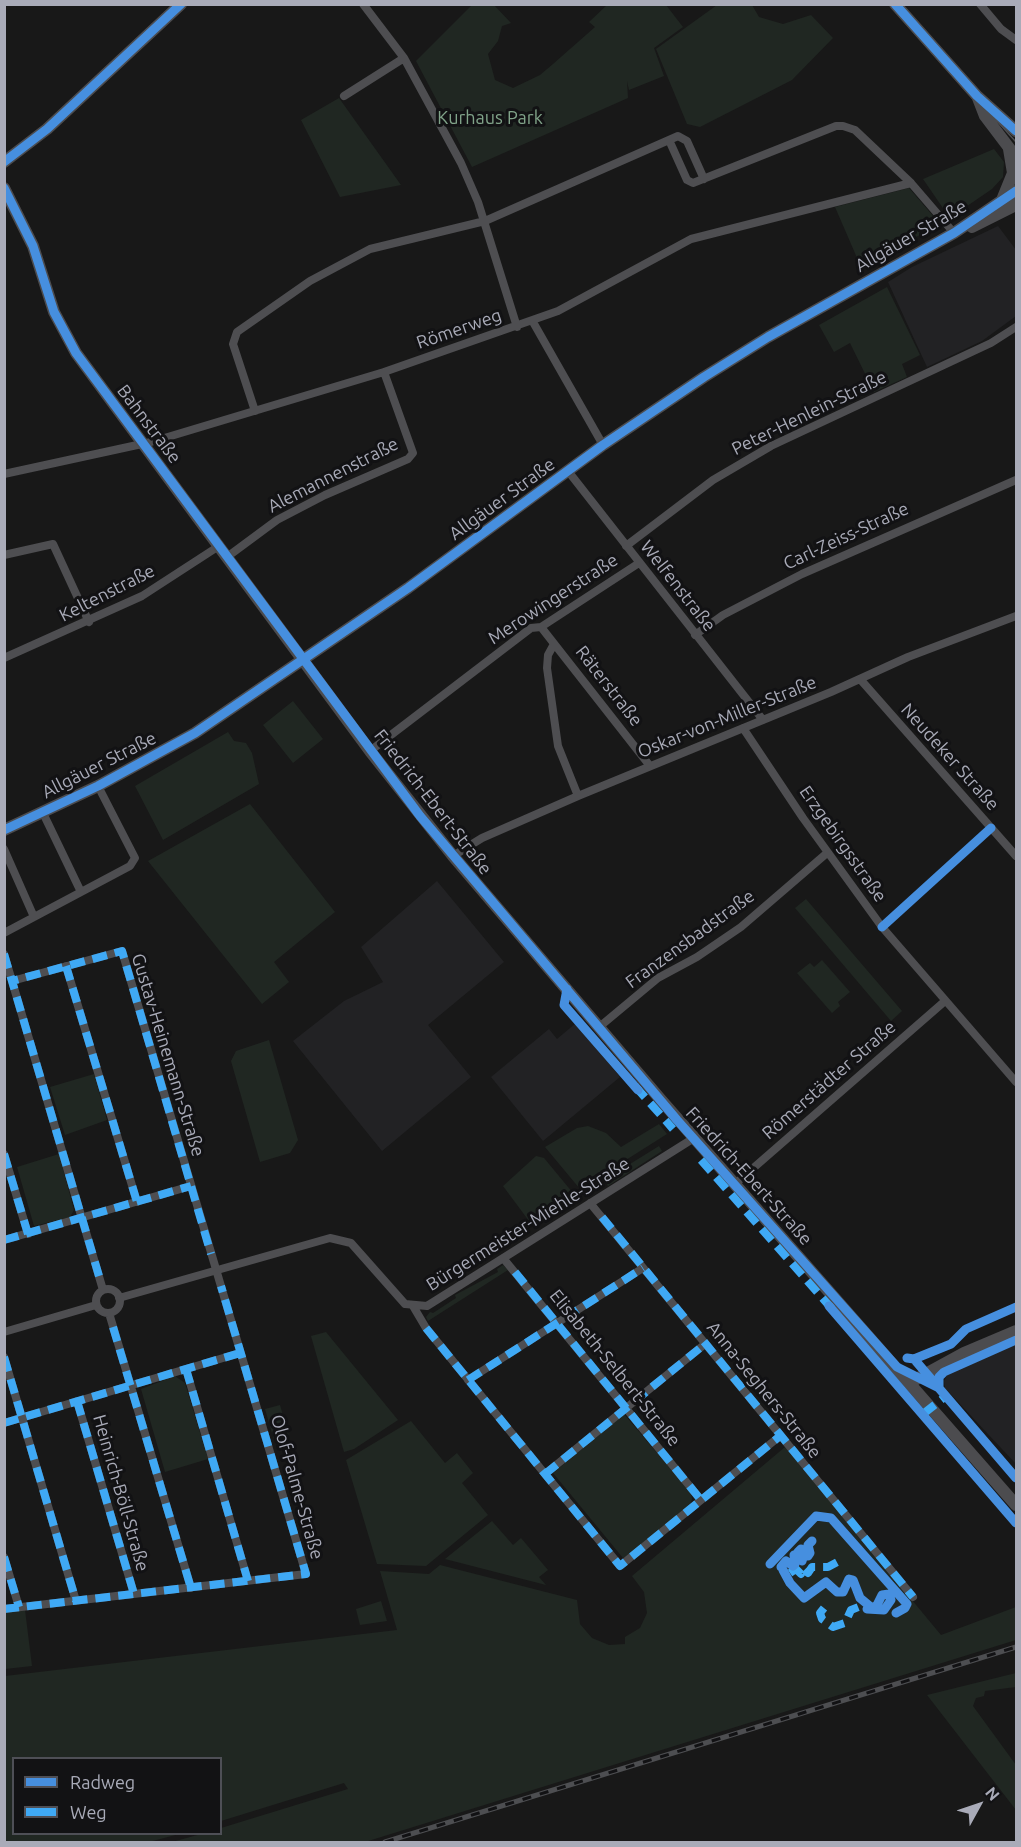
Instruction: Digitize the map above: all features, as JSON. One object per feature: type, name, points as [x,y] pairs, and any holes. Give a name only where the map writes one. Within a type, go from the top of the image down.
[{"type":"street","points":[[4,162],[47,129],[181,4]]},
{"type":"street","points":[[363,4],[404,58],[461,163],[485,221],[517,327]]},
{"type":"street","points":[[895,4],[978,96],[1017,130]]},
{"type":"street","points":[[980,4],[1001,29],[1017,40]]},
{"type":"street","points":[[344,96],[404,58]]},
{"type":"street","points":[[978,96],[985,116],[1013,152],[1013,173],[1002,200]]},
{"type":"street","points":[[669,140],[689,183],[843,126],[855,130],[910,183],[954,233]]},
{"type":"street","points":[[255,411],[233,344],[237,332],[310,281],[370,249],[485,221],[682,136],[687,141],[704,179]]},
{"type":"street","name":"Römerweg","points":[[4,474],[142,444],[384,372],[532,322],[562,309],[690,239],[910,183]]},
{"type":"street","name":"Bahnstraße","points":[[4,188],[33,246],[54,312],[76,353],[303,659]]},
{"type":"street","name":"Allgäuer Straße","points":[[4,830],[98,786],[195,733],[408,588],[603,445],[749,348],[954,233],[1017,191]]},
{"type":"street","name":"Allgäuer Straße","points":[[954,233],[980,224],[1017,205]]},
{"type":"street","points":[[532,322],[603,445]]},
{"type":"street","name":"Peter-Henlein-Straße","points":[[626,546],[713,480],[771,446],[992,343],[1017,327]]},
{"type":"street","name":"Alemannenstraße","points":[[227,557],[277,520],[325,495],[408,459],[412,453],[384,372]]},
{"type":"street","name":"Welfenstraße","points":[[568,471],[763,720]]},
{"type":"street","name":"Carl-Zeiss-Straße","points":[[695,635],[723,615],[802,574],[1017,480]]},
{"type":"street","points":[[4,555],[53,544],[89,622]]},
{"type":"street","name":"Keltenstraße","points":[[4,658],[89,622],[169,580],[219,546]]},
{"type":"street","name":"Merowingerstraße","points":[[370,750],[531,628],[541,627],[639,563]]},
{"type":"street","name":"Oskar-von-Miller-Straße","points":[[453,856],[482,838],[578,796],[908,657],[1017,616]]},
{"type":"street","name":"Räterstraße","points":[[541,627],[650,766]]},
{"type":"street","points":[[554,644],[548,655],[547,668],[558,746],[578,796]]},
{"type":"street","name":"Friedrich-Ebert-Straße","points":[[303,659],[370,750],[453,856],[598,1028],[1017,1505]]},
{"type":"street","name":"Neudeker Straße","points":[[860,679],[1017,856]]},
{"type":"street","name":"Erzgebirgsstraße","points":[[743,728],[827,853],[882,927],[1017,1082]]},
{"type":"street","points":[[4,933],[130,866],[135,858],[98,786]]},
{"type":"street","points":[[43,813],[81,892]]},
{"type":"street","points":[[4,849],[34,917]]},
{"type":"street","name":"Franzensbadstraße","points":[[598,1028],[658,978],[697,957],[741,927],[827,853]]},
{"type":"street","name":"Gustav-Heinemann-Straße","points":[[12,981],[122,951],[216,1269]]},
{"type":"street","points":[[4,954],[103,1290]]},
{"type":"street","points":[[66,966],[137,1202]]},
{"type":"street","name":"Römerstädter Straße","points":[[735,1184],[945,1001]]},
{"type":"street","name":"Bürgermeister-Miehle-Straße","points":[[119,1298],[321,1239],[339,1239],[351,1243],[361,1252],[405,1304],[413,1306],[436,1302],[694,1138]]},
{"type":"street","points":[[4,1154],[28,1234]]},
{"type":"street","name":"Gustav-Heinemann-Straße","points":[[4,1240],[191,1186]]},
{"type":"street","name":"Anna-Seghers-Straße","points":[[590,1203],[913,1597]]},
{"type":"street","name":"Elisabeth-Selbert-Straße","points":[[503,1258],[701,1500]]},
{"type":"street","points":[[468,1380],[643,1268]]},
{"type":"street","name":"Olof-Palme-Straße","points":[[155,1592],[306,1574],[216,1269]]},
{"type":"street","points":[[103,1290],[112,1290],[119,1298],[118,1307],[109,1313],[101,1311],[96,1305],[96,1297],[103,1290]]},
{"type":"street","points":[[4,1332],[96,1305]]},
{"type":"street","points":[[413,1306],[426,1328],[620,1566],[780,1436]]},
{"type":"street","points":[[109,1313],[191,1588]]},
{"type":"street","points":[[911,1382],[964,1353],[1017,1331]]},
{"type":"street","points":[[545,1474],[705,1344]]},
{"type":"street","points":[[4,1423],[240,1353]]},
{"type":"street","points":[[4,1357],[76,1601]]},
{"type":"street","points":[[186,1369],[248,1581]]},
{"type":"street","name":"Heinrich-Böll-Straße","points":[[77,1401],[134,1594]]},
{"type":"street","points":[[4,1557],[19,1607]]},
{"type":"street","name":"Heinrich-Böll-Straße","points":[[4,1609],[155,1592]]},
{"type":"shaded area","points":[[998,226],[1016,250],[1016,316],[982,341],[927,367],[888,282],[912,267]]},
{"type":"shaded area","points":[[437,881],[504,962],[428,1025],[471,1077],[382,1151],[293,1041],[344,1001],[383,982],[361,947]]},
{"type":"shaded area","points":[[576,1023],[620,1077],[543,1141],[491,1077],[549,1029],[557,1039]]},
{"type":"shaded area","points":[[1016,1344],[1016,1464],[945,1388],[944,1381],[948,1373]]},
{"type":"green space","name":"Kurhaus Park","points":[[472,5],[494,5],[511,23],[502,26],[498,41],[488,54],[495,80],[513,88],[540,75],[595,27],[589,22],[607,5],[666,5],[683,27],[654,48],[664,76],[629,90],[627,81],[628,98],[472,167],[416,61]]},
{"type":"green space","points":[[717,5],[752,5],[759,17],[783,24],[811,15],[833,38],[792,80],[700,127],[687,124],[656,49]]},
{"type":"green space","points":[[339,98],[401,185],[340,197],[301,120]]},
{"type":"green space","points":[[994,149],[1004,162],[1003,177],[992,189],[954,215],[947,214],[923,179]]},
{"type":"green space","points":[[909,188],[940,224],[861,267],[835,207]]},
{"type":"green space","points":[[887,287],[920,355],[902,364],[907,377],[874,392],[850,343],[834,352],[819,325]]},
{"type":"green space","points":[[293,701],[323,739],[293,763],[263,725]]},
{"type":"green space","points":[[228,732],[234,741],[246,743],[252,753],[259,784],[163,840],[135,786]]},
{"type":"green space","points":[[250,804],[335,912],[274,962],[289,982],[262,1004],[148,861]]},
{"type":"green space","points":[[806,899],[902,1011],[891,1021],[795,908]]},
{"type":"green space","points":[[822,960],[850,992],[838,1002],[840,1006],[832,1013],[797,973],[810,963],[814,967]]},
{"type":"green space","points":[[269,1040],[298,1140],[290,1153],[260,1162],[231,1061],[236,1051]]},
{"type":"green space","points":[[94,1074],[107,1120],[65,1135],[50,1087]]},
{"type":"green space","points":[[659,1124],[667,1134],[580,1189],[545,1147],[577,1128],[588,1126],[606,1133],[621,1147]]},
{"type":"green space","points":[[659,1146],[662,1151],[608,1186],[601,1182]]},
{"type":"green space","points":[[59,1154],[74,1210],[70,1217],[34,1226],[17,1167]]},
{"type":"green space","points":[[536,1156],[544,1158],[573,1193],[529,1221],[503,1186]]},
{"type":"green space","points":[[503,1265],[508,1270],[428,1321],[426,1317],[430,1312],[433,1313],[456,1298],[455,1295],[498,1272],[497,1269]]},
{"type":"green space","points":[[326,1332],[398,1420],[354,1449],[344,1452],[311,1336]]},
{"type":"green space","points":[[175,1376],[185,1383],[208,1459],[165,1472],[141,1389]]},
{"type":"green space","points":[[280,1405],[289,1436],[274,1440],[265,1409]]},
{"type":"green space","points":[[624,1414],[691,1493],[692,1499],[690,1505],[629,1556],[623,1558],[553,1473]]},
{"type":"green space","points":[[411,1421],[445,1463],[457,1453],[473,1473],[462,1483],[488,1515],[426,1566],[377,1564],[346,1460]]},
{"type":"green space","points":[[785,1447],[941,1635],[1016,1607],[1016,1640],[365,1842],[172,1842],[197,1835],[222,1835],[222,1828],[348,1789],[344,1783],[222,1821],[222,1757],[12,1757],[12,1835],[175,1835],[149,1842],[5,1842],[5,1676],[397,1630],[380,1571],[429,1574],[440,1565],[577,1600],[580,1624],[592,1638],[609,1645],[625,1644],[625,1637],[640,1628],[647,1613],[644,1592],[632,1576]]},
{"type":"green space","points":[[492,1521],[513,1545],[521,1538],[548,1570],[539,1577],[546,1585],[445,1559]]},
{"type":"green space","points":[[381,1601],[387,1621],[360,1625],[356,1609]]},
{"type":"green space","points":[[25,1610],[32,1666],[5,1669],[4,1612]]},
{"type":"green space","points":[[1016,1673],[1016,1687],[985,1691],[984,1696],[976,1698],[973,1706],[1016,1765],[1016,1810],[927,1695]]},
{"type":"tram line","points":[[4,156],[21,152],[48,134],[185,4]]},
{"type":"tram line","points":[[892,4],[1016,142]]},
{"type":"railway","points":[[385,1842],[1016,1647]]},
{"type":"marked path","points":[[99,1276],[12,981],[122,951],[211,1254]]},
{"type":"marked path","points":[[4,954],[12,981]]},
{"type":"marked path","points":[[66,966],[137,1202]]},
{"type":"marked path","points":[[635,1086],[673,1129]]},
{"type":"marked path","points":[[4,1154],[28,1234]]},
{"type":"marked path","points":[[701,1160],[832,1309]]},
{"type":"marked path","points":[[4,1240],[191,1186]]},
{"type":"marked path","points":[[602,1217],[913,1597]]},
{"type":"marked path","points":[[468,1380],[643,1268]]},
{"type":"marked path","points":[[515,1272],[701,1500]]},
{"type":"marked path","points":[[4,1609],[306,1574],[221,1286]]},
{"type":"marked path","points":[[113,1327],[191,1588]]},
{"type":"marked path","points":[[426,1328],[620,1566],[780,1436]]},
{"type":"marked path","points":[[545,1474],[705,1344]]},
{"type":"marked path","points":[[4,1423],[240,1353]]},
{"type":"marked path","points":[[4,1357],[76,1601]]},
{"type":"marked path","points":[[186,1369],[248,1581]]},
{"type":"marked path","points":[[923,1414],[946,1396]]},
{"type":"marked path","points":[[77,1401],[134,1594]]},
{"type":"marked path","points":[[4,1557],[19,1607]]},
{"type":"marked path","points":[[790,1573],[796,1569],[801,1574],[803,1568],[808,1573],[812,1567],[828,1567],[843,1559]]},
{"type":"marked path","points":[[824,1608],[820,1613],[822,1619],[833,1627],[845,1623],[851,1610],[861,1606]]},
{"type":"cycle path","points":[[4,162],[47,129],[181,4]]},
{"type":"cycle path","points":[[895,4],[977,96],[1016,131]]},
{"type":"cycle path","points":[[4,188],[33,246],[54,312],[76,353],[420,816],[677,1120],[897,1367],[939,1388]]},
{"type":"cycle path","points":[[4,830],[98,786],[195,733],[408,588],[603,445],[704,377],[768,337],[954,233],[1016,191]]},
{"type":"cycle path","points":[[882,927],[991,828]]},
{"type":"cycle path","points":[[567,989],[564,1005],[638,1090]]},
{"type":"cycle path","points":[[829,1306],[1016,1523]]},
{"type":"cycle path","points":[[907,1358],[914,1359],[951,1344],[966,1329],[1016,1307]]},
{"type":"cycle path","points":[[939,1388],[939,1377],[944,1372],[1016,1340]]},
{"type":"cycle path","points":[[914,1359],[1016,1478]]},
{"type":"cycle path","points":[[770,1564],[816,1516],[831,1518],[907,1604],[905,1608],[896,1613]]},
{"type":"cycle path","points":[[781,1567],[786,1561],[793,1566],[795,1564],[794,1555],[802,1561],[803,1558],[798,1552],[801,1549],[808,1556],[810,1553],[808,1545],[812,1541]]},
{"type":"cycle path","points":[[783,1570],[790,1583],[804,1598],[826,1582],[837,1592],[843,1592],[849,1579],[853,1580],[860,1598],[872,1608],[877,1605],[882,1595],[889,1594],[891,1600],[884,1610],[867,1609]]}]
